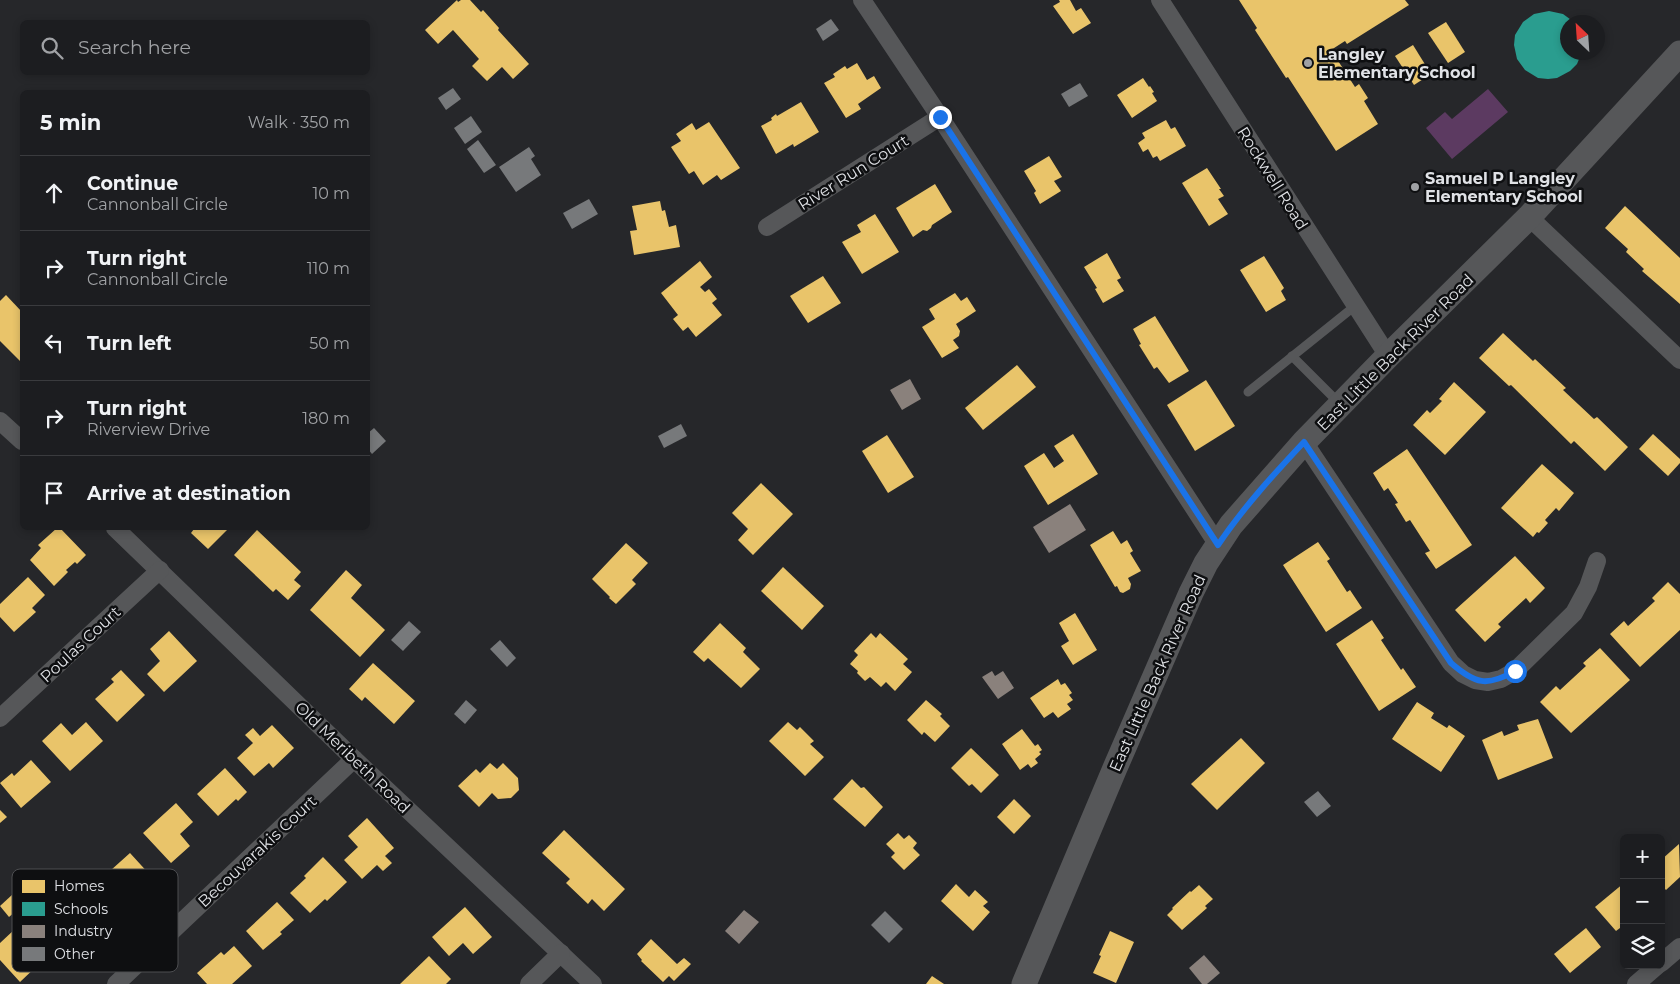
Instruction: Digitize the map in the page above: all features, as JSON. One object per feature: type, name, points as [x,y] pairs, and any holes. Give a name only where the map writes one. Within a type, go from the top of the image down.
[{"type":"street","points":[[862,0],[1218,545]]},
{"type":"street","name":"Rockwell Road","points":[[1160,0],[1388,356]]},
{"type":"street","name":"East Little Back River Road","points":[[1024,984],[1114,768],[1191,593],[1231,525],[1340,404],[1529,217],[1680,54]]},
{"type":"street","name":"River Run Court","points":[[766,227],[940,117]]},
{"type":"street","points":[[1529,217],[1680,360]]},
{"type":"street","points":[[0,421],[20,439]]},
{"type":"street","points":[[1304,442],[1451,663],[1463,674],[1476,680],[1495,681],[1515,671],[1574,614],[1588,587],[1597,561]]},
{"type":"street","name":"Old Meribeth Road","points":[[117,530],[354,759],[593,984]]},
{"type":"street","name":"Poulas Court","points":[[0,718],[160,570]]},
{"type":"street","name":"Becouvarakis Court","points":[[178,925],[354,759]]},
{"type":"street","points":[[1665,960],[1680,947]]},
{"type":"street","points":[[529,984],[562,953]]},
{"type":"street","points":[[1636,984],[1654,969]]},
{"type":"street","name":"Becouvarakis Court","points":[[116,984],[129,972]]},
{"type":"lane","points":[[1248,392],[1355,306]]},
{"type":"lane","points":[[1292,356],[1340,404]]},
{"type":"shaded area","points":[[1488,89],[1508,112],[1452,159],[1426,128],[1445,112],[1452,119]]},
{"type":"building: Homes","points":[[457,0],[458,2],[470,0],[481,12],[483,10],[499,28],[498,30],[529,64],[513,79],[502,67],[487,81],[472,66],[479,59],[453,30],[438,44],[425,30]]},
{"type":"building: Homes","points":[[1059,0],[1070,0],[1076,11],[1081,8],[1091,23],[1073,34],[1053,6],[1060,2]]},
{"type":"building: Homes","name":"Langley Elementary School","points":[[1239,0],[1405,0],[1409,5],[1347,44],[1345,41],[1331,50],[1355,87],[1359,84],[1368,98],[1364,101],[1378,124],[1336,151],[1255,30],[1257,28]]},
{"type":"building: Homes","points":[[1446,22],[1465,52],[1448,63],[1428,33]]},
{"type":"building: Homes","points":[[1413,45],[1431,74],[1414,85],[1395,56]]},
{"type":"building: Homes","points":[[857,63],[867,80],[874,76],[881,88],[858,104],[861,109],[846,118],[824,83],[835,77],[833,74],[845,66],[847,69]]},
{"type":"building: Homes","points":[[1143,78],[1154,92],[1152,93],[1157,101],[1132,118],[1117,95]]},
{"type":"building: Homes","points":[[801,102],[819,132],[794,147],[793,144],[776,154],[761,126],[772,120],[771,118],[776,114],[777,116]]},
{"type":"building: Homes","points":[[1166,120],[1171,129],[1175,127],[1186,146],[1160,161],[1157,156],[1153,158],[1148,149],[1143,152],[1138,143],[1145,138],[1142,133]]},
{"type":"building: Homes","points":[[709,122],[740,168],[721,180],[717,175],[703,185],[694,171],[689,174],[671,147],[681,141],[676,134],[692,123],[696,130]]},
{"type":"building: Homes","points":[[1049,156],[1062,177],[1054,181],[1061,191],[1040,204],[1034,193],[1036,191],[1024,171]]},
{"type":"building: Homes","points":[[1207,168],[1221,189],[1219,189],[1224,196],[1218,199],[1228,214],[1209,226],[1182,183]]},
{"type":"building: Homes","points":[[935,184],[952,212],[932,225],[927,231],[923,230],[913,237],[896,208]]},
{"type":"building: Homes","points":[[660,201],[662,211],[665,210],[669,227],[676,225],[680,247],[634,255],[630,231],[637,230],[632,206]]},
{"type":"building: Homes","points":[[1625,206],[1680,258],[1680,304],[1642,271],[1644,269],[1626,252],[1628,249],[1605,228]]},
{"type":"building: Homes","points":[[875,214],[899,252],[862,274],[842,242],[861,232],[857,225]]},
{"type":"building: Homes","points":[[1107,253],[1121,278],[1117,280],[1124,291],[1103,303],[1095,289],[1097,288],[1084,267]]},
{"type":"building: Homes","points":[[1264,256],[1284,288],[1281,291],[1286,300],[1266,312],[1240,270]]},
{"type":"building: Homes","points":[[700,261],[712,277],[700,287],[705,292],[709,289],[717,299],[712,303],[722,315],[696,337],[688,327],[683,331],[673,319],[678,315],[661,293]]},
{"type":"building: Homes","points":[[823,276],[841,303],[808,323],[790,296]]},
{"type":"building: Homes","points":[[955,293],[961,301],[967,297],[976,311],[956,324],[960,331],[959,336],[953,340],[959,348],[942,358],[922,327],[935,319],[929,309]]},
{"type":"building: Homes","points":[[6,295],[20,310],[20,361],[0,341],[0,301]]},
{"type":"building: Homes","points":[[1155,316],[1189,371],[1169,383],[1157,367],[1154,369],[1139,345],[1141,344],[1133,329]]},
{"type":"building: Homes","points":[[1503,333],[1533,361],[1535,359],[1566,388],[1563,390],[1594,419],[1597,417],[1628,447],[1605,471],[1574,441],[1571,444],[1511,385],[1509,386],[1479,358]]},
{"type":"building: Homes","points":[[1017,365],[1036,387],[983,430],[965,408]]},
{"type":"building: Homes","points":[[1206,380],[1235,426],[1195,451],[1167,405]]},
{"type":"building: Homes","points":[[1454,382],[1486,412],[1445,455],[1413,425],[1427,410],[1430,413],[1442,401],[1439,399]]},
{"type":"building: Homes","points":[[1073,434],[1098,474],[1048,505],[1024,466],[1044,453],[1054,468],[1064,461],[1054,446]]},
{"type":"building: Homes","points":[[1653,434],[1680,459],[1680,463],[1668,476],[1639,449]]},
{"type":"building: Homes","points":[[887,435],[914,477],[888,493],[862,451]]},
{"type":"building: Homes","points":[[1407,449],[1472,545],[1436,569],[1425,553],[1430,551],[1410,520],[1406,522],[1395,504],[1398,503],[1388,488],[1384,491],[1373,473]]},
{"type":"building: Homes","points":[[1542,464],[1574,493],[1559,511],[1556,508],[1545,520],[1548,523],[1533,537],[1501,508]]},
{"type":"building: Homes","points":[[761,483],[793,514],[753,555],[738,540],[748,529],[732,513]]},
{"type":"building: Homes","points":[[55,530],[62,530],[86,555],[77,564],[75,562],[66,570],[68,572],[54,586],[30,560],[41,548],[38,545]]},
{"type":"building: Homes","points":[[193,530],[227,530],[208,549],[191,533]]},
{"type":"building: Homes","points":[[257,530],[301,572],[294,580],[301,586],[288,600],[276,589],[273,592],[234,555]]},
{"type":"building: Homes","points":[[1113,531],[1121,544],[1127,540],[1133,551],[1130,553],[1141,571],[1128,578],[1131,584],[1130,589],[1123,593],[1120,592],[1117,586],[1115,587],[1090,545]]},
{"type":"building: Homes","points":[[1318,542],[1330,559],[1327,561],[1347,592],[1350,590],[1362,608],[1326,632],[1283,565]]},
{"type":"building: Homes","points":[[626,543],[648,563],[632,580],[636,584],[616,604],[592,579]]},
{"type":"building: Homes","points":[[1515,556],[1545,588],[1530,603],[1526,598],[1498,624],[1501,627],[1485,642],[1455,610]]},
{"type":"building: Homes","points":[[783,567],[824,606],[802,630],[761,591]]},
{"type":"building: Homes","points":[[346,570],[362,585],[351,598],[385,630],[360,657],[310,610]]},
{"type":"building: Homes","points":[[28,577],[45,595],[32,608],[36,612],[14,632],[0,617],[0,604]]},
{"type":"building: Homes","points":[[1668,582],[1680,594],[1680,630],[1640,667],[1610,634],[1624,621],[1628,626],[1655,601],[1652,598]]},
{"type":"building: Homes","points":[[1075,613],[1097,650],[1073,665],[1061,646],[1069,641],[1059,623]]},
{"type":"building: Homes","points":[[1372,620],[1384,638],[1381,640],[1401,670],[1403,668],[1416,687],[1379,711],[1336,644]]},
{"type":"building: Homes","points":[[720,623],[746,648],[743,652],[760,669],[741,688],[708,658],[704,662],[693,652]]},
{"type":"building: Homes","points":[[169,631],[197,661],[164,692],[147,674],[160,661],[150,649]]},
{"type":"building: Homes","points":[[871,633],[876,638],[880,633],[908,659],[903,664],[912,672],[895,691],[886,682],[881,687],[870,677],[865,681],[850,664],[858,655],[854,651]]},
{"type":"building: Homes","points":[[1600,648],[1630,680],[1571,733],[1540,702],[1556,686],[1560,690],[1586,666],[1583,663]]},
{"type":"building: Homes","points":[[373,663],[415,701],[394,724],[365,697],[362,701],[349,689]]},
{"type":"building: Homes","points":[[121,670],[145,695],[117,722],[95,699],[114,682],[111,679]]},
{"type":"building: Homes","points":[[1058,679],[1061,685],[1065,683],[1072,693],[1069,695],[1073,700],[1067,704],[1071,709],[1058,718],[1053,712],[1044,718],[1030,698]]},
{"type":"building: Homes","points":[[926,700],[942,714],[940,716],[950,726],[935,742],[924,732],[922,735],[907,720]]},
{"type":"building: Homes","points":[[1417,702],[1434,713],[1431,718],[1447,728],[1449,725],[1465,736],[1441,772],[1392,739]]},
{"type":"building: Homes","points":[[1538,719],[1553,758],[1498,780],[1482,740],[1502,731],[1504,736],[1519,730],[1517,725]]},
{"type":"building: Homes","points":[[86,722],[103,741],[70,771],[42,741],[61,723],[72,735]]},
{"type":"building: Homes","points":[[788,722],[797,730],[800,727],[814,741],[810,744],[824,757],[805,776],[769,741]]},
{"type":"building: Homes","points":[[272,725],[294,748],[273,768],[269,763],[254,776],[237,758],[253,743],[245,735],[253,728],[260,736]]},
{"type":"building: Homes","points":[[1022,729],[1035,746],[1038,744],[1042,750],[1039,752],[1041,754],[1035,759],[1038,763],[1031,768],[1028,764],[1020,770],[1002,744]]},
{"type":"building: Homes","points":[[1241,738],[1265,763],[1217,810],[1191,784]]},
{"type":"building: Homes","points":[[971,748],[999,775],[981,793],[972,784],[969,786],[951,768]]},
{"type":"building: Homes","points":[[31,760],[51,782],[21,808],[0,783],[12,773],[14,776]]},
{"type":"building: Homes","points":[[490,763],[497,769],[503,763],[518,778],[519,790],[511,798],[498,799],[492,793],[479,807],[458,786],[476,769],[480,773]]},
{"type":"building: Homes","points":[[225,768],[247,792],[238,801],[236,799],[218,816],[197,794]]},
{"type":"building: Homes","points":[[852,779],[861,788],[864,787],[883,807],[865,827],[833,799]]},
{"type":"building: Homes","points":[[1014,799],[1031,816],[1014,834],[997,817]]},
{"type":"building: Homes","points":[[176,803],[193,822],[180,834],[190,846],[171,863],[143,833]]},
{"type":"building: Homes","points":[[0,810],[7,817],[0,823]]},
{"type":"building: Homes","points":[[367,818],[394,848],[385,856],[392,863],[383,871],[377,865],[362,879],[344,860],[358,847],[348,836]]},
{"type":"building: Homes","points":[[564,830],[625,889],[604,911],[592,899],[588,904],[566,883],[570,879],[542,853]]},
{"type":"building: Homes","points":[[898,833],[904,839],[909,835],[917,843],[913,848],[920,855],[904,870],[891,857],[895,853],[886,844]]},
{"type":"building: Homes","points":[[1679,844],[1680,877],[1666,890],[1665,889],[1665,856]]},
{"type":"building: Homes","points":[[130,853],[145,869],[112,869]]},
{"type":"building: Homes","points":[[323,857],[347,882],[327,901],[325,899],[310,913],[290,893],[306,878],[304,876]]},
{"type":"building: Homes","points":[[956,884],[969,897],[975,890],[988,902],[983,906],[990,912],[973,931],[941,901]]},
{"type":"building: Homes","points":[[1199,885],[1213,899],[1205,906],[1207,908],[1182,930],[1167,915],[1190,891]]},
{"type":"building: Homes","points":[[1620,886],[1620,928],[1616,931],[1595,907]]},
{"type":"building: Homes","points":[[12,895],[12,914],[9,917],[0,906]]},
{"type":"building: Homes","points":[[277,902],[294,920],[280,932],[282,934],[263,950],[246,931]]},
{"type":"building: Homes","points":[[465,907],[492,937],[473,954],[463,943],[449,956],[432,937]]},
{"type":"building: Homes","points":[[1586,928],[1601,947],[1570,973],[1554,954]]},
{"type":"building: Homes","points":[[1110,931],[1134,942],[1116,983],[1093,973]]},
{"type":"building: Homes","points":[[12,932],[12,972],[31,972],[20,982],[0,960],[0,943]]},
{"type":"building: Homes","points":[[651,939],[677,964],[684,958],[691,964],[674,981],[669,976],[663,982],[641,961],[637,954]]},
{"type":"building: Homes","points":[[234,946],[252,966],[232,984],[207,984],[197,973],[221,952],[224,955]]},
{"type":"building: Homes","points":[[429,956],[451,979],[446,984],[400,984]]},
{"type":"building: Homes","points":[[932,976],[944,984],[926,984]]},
{"type":"building: Schools","points":[[1549,11],[1564,15],[1560,15],[1560,60],[1579,60],[1570,71],[1557,78],[1538,78],[1525,70],[1517,59],[1514,45],[1515,35],[1523,22],[1534,14]]},
{"type":"building: Industry","points":[[910,379],[921,399],[902,410],[890,390]]},
{"type":"building: Industry","points":[[1070,504],[1086,530],[1049,553],[1033,527]]},
{"type":"building: Industry","points":[[992,671],[995,676],[1003,671],[1014,688],[998,699],[982,677]]},
{"type":"building: Industry","points":[[744,910],[759,922],[739,944],[725,931]]},
{"type":"building: Industry","points":[[1204,955],[1220,973],[1207,984],[1202,984],[1189,968]]},
{"type":"building: Other","points":[[831,19],[839,30],[823,41],[816,29]]},
{"type":"building: Other","points":[[1080,83],[1088,96],[1069,107],[1061,94]]},
{"type":"building: Other","points":[[453,88],[461,99],[446,110],[438,98]]},
{"type":"building: Other","points":[[471,116],[482,132],[465,144],[454,128]]},
{"type":"building: Other","points":[[478,140],[496,165],[484,173],[467,149]]},
{"type":"building: Other","points":[[529,147],[535,156],[531,159],[541,175],[516,192],[499,167]]},
{"type":"building: Other","points":[[589,199],[598,214],[572,229],[563,213]]},
{"type":"building: Other","points":[[681,424],[687,436],[664,448],[658,436]]},
{"type":"building: Other","points":[[374,428],[386,441],[372,454],[370,452],[370,431]]},
{"type":"building: Other","points":[[409,621],[421,632],[403,651],[391,640]]},
{"type":"building: Other","points":[[500,640],[516,658],[507,667],[490,649]]},
{"type":"building: Other","points":[[466,700],[477,710],[465,724],[454,714]]},
{"type":"building: Other","points":[[1318,791],[1331,806],[1317,817],[1304,802]]},
{"type":"building: Other","points":[[885,911],[903,929],[889,943],[871,925]]},
{"type":"place","name":"Langley Elementary School","points":[[1308,63]]},
{"type":"place","name":"Samuel P Langley Elementary School","points":[[1415,187]]},
{"type":"route","points":[[940,117],[1218,545],[1231,525],[1304,442],[1451,663],[1463,674],[1476,680],[1488,682],[1501,679],[1515,671]]}]
